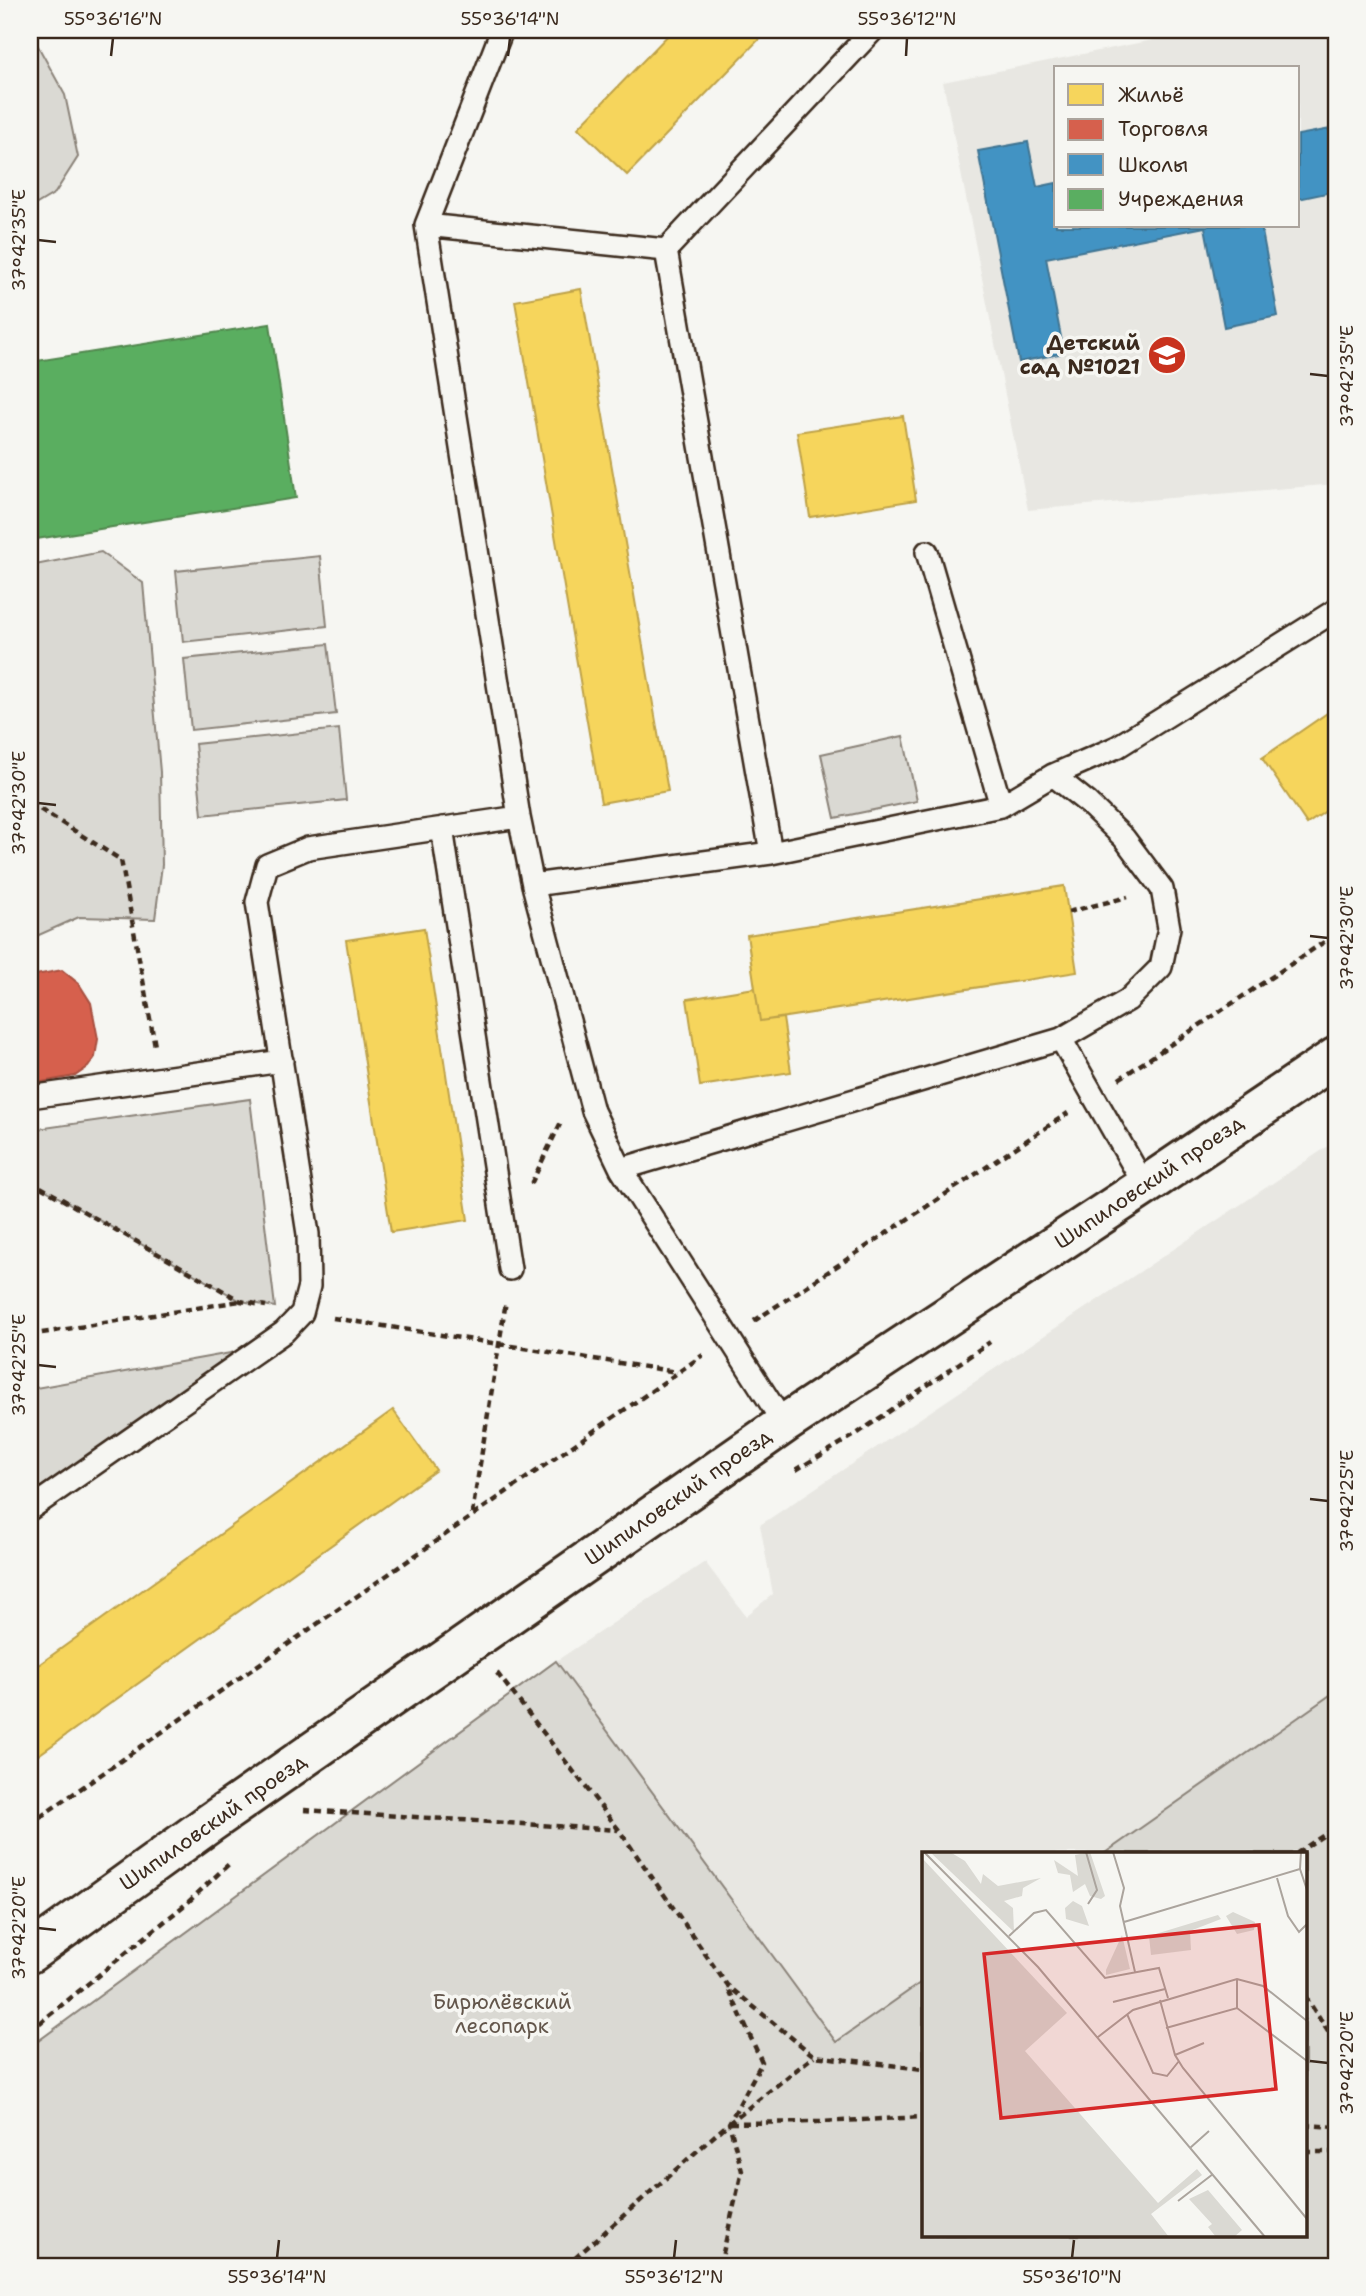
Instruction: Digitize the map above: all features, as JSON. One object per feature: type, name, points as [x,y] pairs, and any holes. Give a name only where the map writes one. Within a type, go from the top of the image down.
[{"type":"main road","name":"Шипиловский проезд","points":[[30,1953],[210,1822],[784,1423],[1146,1186],[1336,1057]]},
{"type":"lane","points":[[502,30],[426,225],[519,817],[533,885],[593,1111],[621,1169],[784,1423]]},
{"type":"lane","points":[[666,250],[873,30]]},
{"type":"lane","points":[[426,225],[666,250]]},
{"type":"lane","points":[[666,250],[771,853]]},
{"type":"lane","points":[[927,552],[1001,806]]},
{"type":"lane","points":[[533,885],[771,853],[1001,806],[1053,775],[1116,747],[1336,610]]},
{"type":"lane","points":[[621,1169],[1061,1039],[1128,1000],[1161,967],[1169,928],[1162,889],[1124,838],[1088,803],[1053,775]]},
{"type":"lane","points":[[30,1509],[284,1332],[302,1313],[309,1286],[309,1234],[257,902],[267,864],[308,848],[519,817]]},
{"type":"lane","points":[[442,828],[510,1269]]},
{"type":"lane","points":[[1061,1039],[1092,1097],[1146,1186]]},
{"type":"lane","points":[[30,1097],[282,1061]]},
{"type":"path","points":[[30,803],[121,860],[161,1077]]},
{"type":"path","points":[[1068,912],[1162,889]]},
{"type":"path","points":[[30,1824],[678,1372],[1336,934]]},
{"type":"path","points":[[505,1237],[583,1075]]},
{"type":"path","points":[[30,1181],[241,1301],[500,1346],[678,1372]]},
{"type":"path","points":[[472,1515],[510,1269]]},
{"type":"path","points":[[30,1335],[241,1301]]},
{"type":"path","points":[[787,1475],[855,1435],[999,1336]]},
{"type":"path","points":[[508,1664],[496,1672],[619,1830],[727,1985],[762,2062],[729,2123],[741,2171],[722,2266]]},
{"type":"path","points":[[315,1802],[304,1811],[619,1830]]},
{"type":"path","points":[[1298,1852],[1336,1827]]},
{"type":"path","points":[[30,2031],[186,1904],[235,1859]]},
{"type":"path","points":[[727,1985],[814,2056],[922,2070]]},
{"type":"path","points":[[1306,1998],[1336,2044]]},
{"type":"path","points":[[566,2266],[729,2123],[814,2056]]},
{"type":"path","points":[[729,2123],[922,2118]]},
{"type":"path","points":[[1306,2124],[1336,2127]]},
{"type":"path","points":[[1306,2152],[1336,2152]]},
{"type":"shaded area","name":"Детский сад №1021","points":[[1203,30],[1336,30],[1336,484],[1028,510],[943,82]]},
{"type":"shaded area","points":[[1336,1141],[1336,1691],[1106,1852],[922,1852],[922,1982],[837,2042],[556,1661],[705,1562],[746,1616],[773,1594],[760,1525]]},
{"type":"green space","points":[[30,44],[38,46],[65,95],[78,157],[55,193],[30,208]]},
{"type":"green space","points":[[101,552],[143,583],[160,772],[162,865],[155,919],[79,917],[30,939],[30,566]]},
{"type":"green space","points":[[320,556],[327,626],[183,642],[176,571]]},
{"type":"green space","points":[[328,644],[336,714],[191,730],[184,659]]},
{"type":"green space","points":[[339,729],[346,800],[202,815],[195,744]]},
{"type":"green space","points":[[903,736],[917,801],[835,818],[821,754]]},
{"type":"green space","points":[[250,1099],[275,1307],[241,1301],[30,1181],[30,1130]]},
{"type":"green space","points":[[236,1352],[30,1495],[30,1389]]},
{"type":"green space","name":"Бирюлёвский лесопарк","points":[[556,1661],[836,2042],[922,1982],[922,2236],[1306,2236],[1306,1852],[1106,1852],[1336,1691],[1336,2266],[30,2266],[30,2047]]},
{"type":"building: Жильё","points":[[673,30],[768,30],[627,175],[578,128]]},
{"type":"building: Жильё","points":[[581,289],[668,791],[601,803],[515,301]]},
{"type":"building: Жильё","points":[[903,416],[916,500],[810,517],[797,432]]},
{"type":"building: Жильё","points":[[1336,707],[1336,804],[1307,824],[1262,758]]},
{"type":"building: Жильё","points":[[1064,886],[1077,972],[760,1021],[747,935]]},
{"type":"building: Жильё","points":[[424,928],[468,1220],[391,1232],[346,940]]},
{"type":"building: Жильё","points":[[755,988],[760,1021],[783,1018],[791,1072],[700,1086],[687,999]]},
{"type":"building: Жильё","points":[[393,1410],[436,1470],[30,1761],[30,1671]]},
{"type":"building: Торговля","points":[[62,970],[79,984],[91,1003],[98,1039],[95,1057],[88,1067],[75,1076],[30,1084],[30,976]]},
{"type":"building: Школы","points":[[1336,128],[1336,191],[1300,199],[1300,135]]},
{"type":"building: Школы","points":[[1028,142],[1037,187],[1054,183],[1054,228],[1200,228],[1046,258],[1064,353],[1019,362],[978,151]]},
{"type":"building: Школы","points":[[1205,228],[1261,228],[1278,316],[1224,327]]},
{"type":"building: Учреждения","points":[[270,324],[296,498],[30,540],[30,362]]},
{"type":"place","name":"Детский сад №1021","points":[[1167,355]]}]
